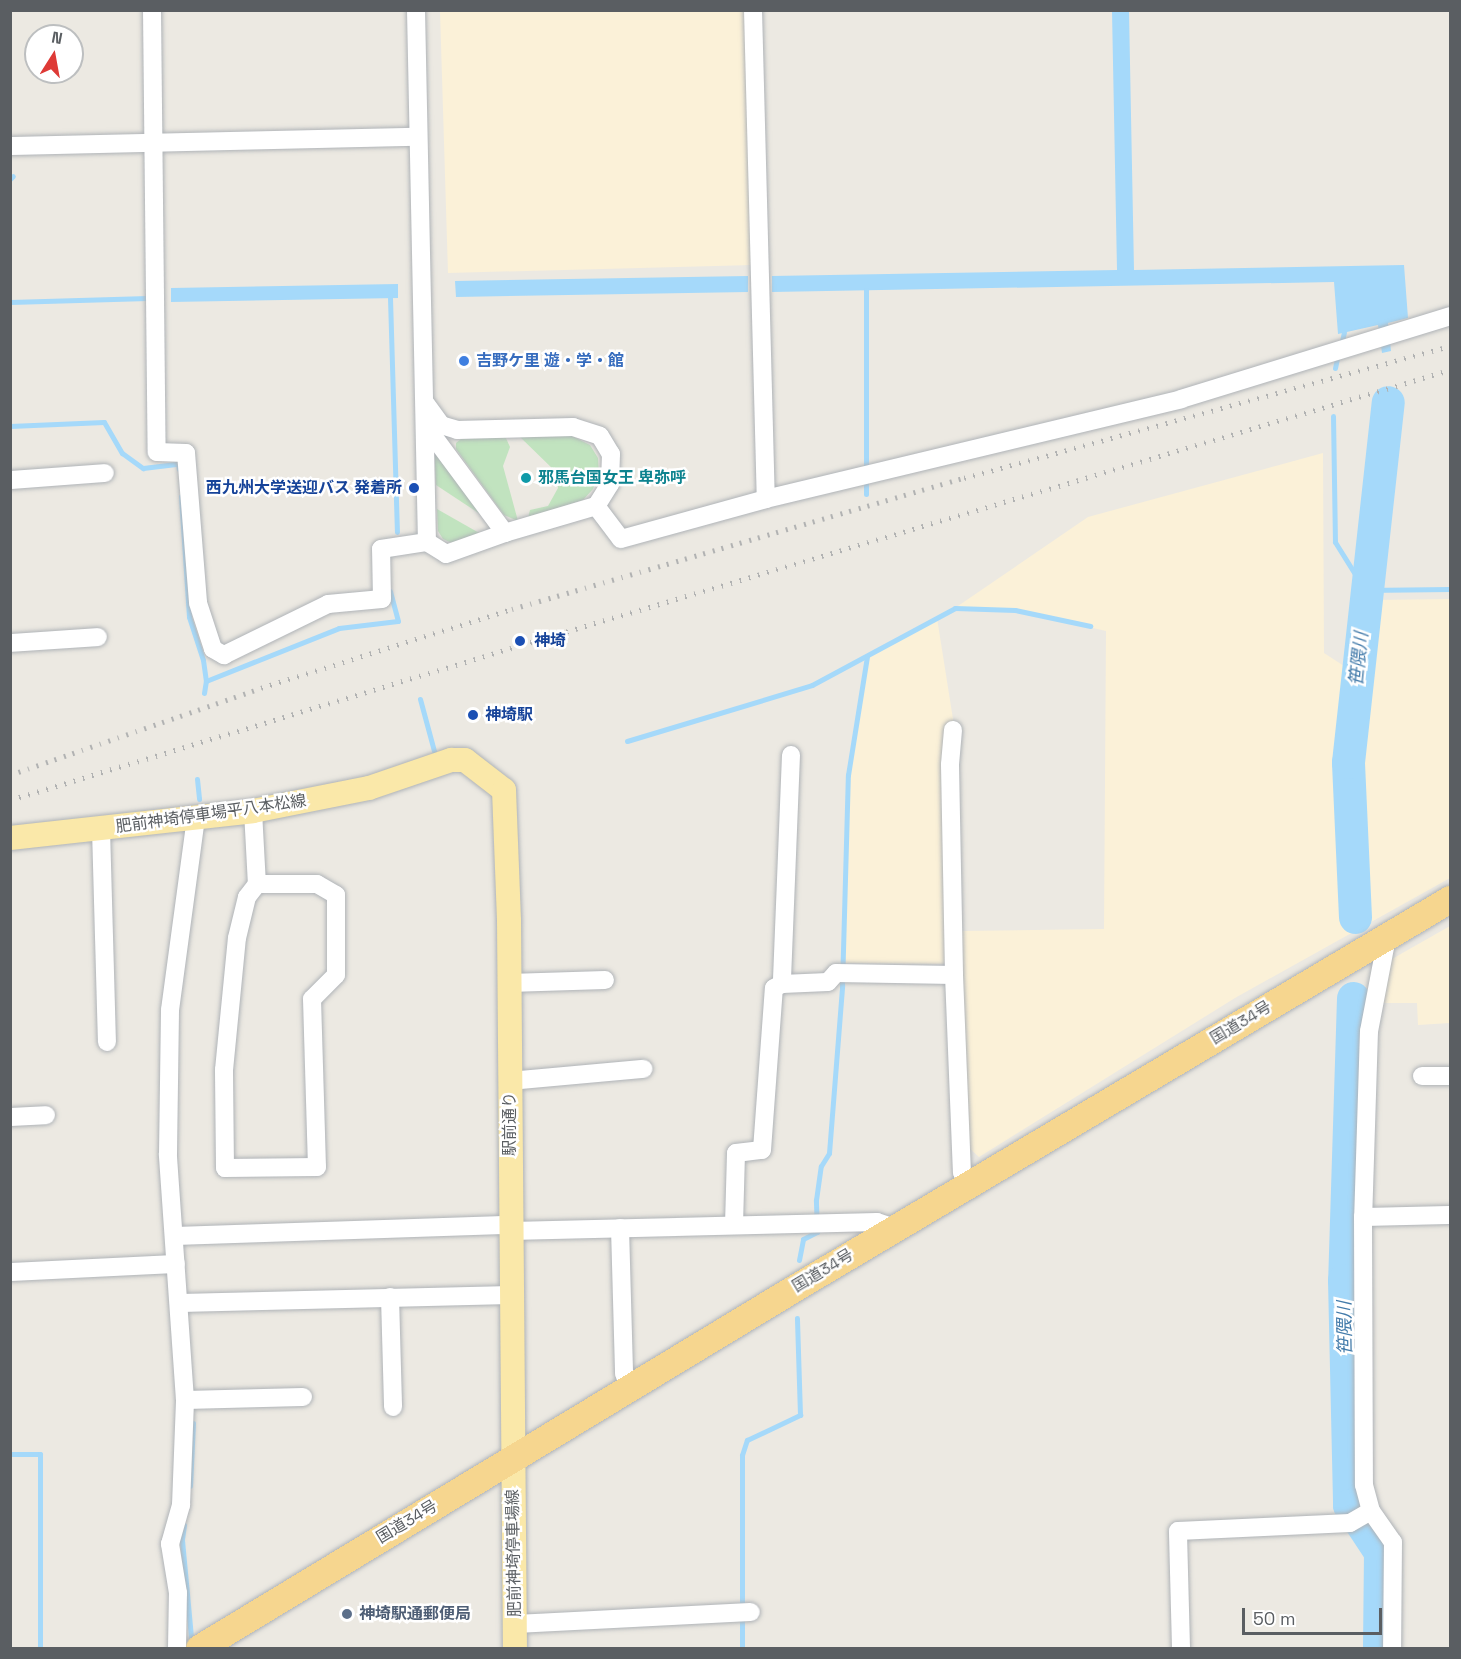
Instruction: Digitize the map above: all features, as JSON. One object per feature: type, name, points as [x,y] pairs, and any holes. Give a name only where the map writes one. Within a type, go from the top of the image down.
[{"type":"highway","name":"国道34号","points":[[199,1648],[894,1228],[1450,899]]},
{"type":"main road","name":"肥前神埼停車場平八本松線","points":[[10,838],[253,811],[369,788],[451,760],[465,760],[504,790]]},
{"type":"main road","name":"駅前通り","points":[[504,790],[509,983],[512,1458]]},
{"type":"main road","name":"肥前神埼停車場線","points":[[512,1458],[515,1648]]},
{"type":"street","points":[[152,10],[157,452],[186,453],[198,603],[213,649],[224,655],[328,604],[382,599],[381,549],[427,542],[446,554],[505,533],[596,506],[610,484],[611,454],[600,436],[573,427],[457,430],[441,424],[426,404]]},
{"type":"street","points":[[416,10],[428,429],[427,542]]},
{"type":"street","points":[[753,10],[766,499]]},
{"type":"street","points":[[10,146],[418,137]]},
{"type":"street","points":[[596,506],[621,539],[766,499],[1170,402],[1450,316]]},
{"type":"street","points":[[428,429],[505,533]]},
{"type":"street","points":[[10,480],[105,473]]},
{"type":"street","points":[[10,643],[98,638]]},
{"type":"street","points":[[952,730],[950,765],[954,975],[962,1172],[967,1185]]},
{"type":"street","points":[[782,984],[791,754]]},
{"type":"street","points":[[253,811],[256,884],[247,897],[237,938],[224,1070],[225,1168],[317,1167],[312,999],[336,975],[336,895],[316,884],[256,884]]},
{"type":"street","points":[[177,1648],[178,1593],[170,1544],[184,1478],[192,1400],[187,1303],[176,1264],[182,1236],[168,1154],[170,1010],[196,817]]},
{"type":"street","points":[[101,829],[107,1042]]},
{"type":"street","points":[[1387,937],[1369,1031],[1363,1217],[1364,1485],[1371,1510],[1393,1542],[1392,1648]]},
{"type":"street","points":[[734,1225],[736,1153],[762,1150],[774,988],[782,984],[828,982],[842,973],[954,975]]},
{"type":"street","points":[[509,983],[605,980]]},
{"type":"street","points":[[510,1081],[643,1069]]},
{"type":"street","points":[[1422,1076],[1450,1076]]},
{"type":"street","points":[[10,1117],[46,1115]]},
{"type":"street","points":[[1363,1217],[1450,1215]]},
{"type":"street","points":[[182,1236],[877,1222],[894,1228]]},
{"type":"street","points":[[620,1228],[624,1373],[629,1388]]},
{"type":"street","points":[[10,1272],[176,1264]]},
{"type":"street","points":[[187,1303],[512,1295]]},
{"type":"street","points":[[390,1297],[393,1407]]},
{"type":"street","points":[[192,1400],[303,1397]]},
{"type":"street","points":[[1180,1648],[1178,1531],[1350,1523],[1371,1510]]},
{"type":"street","points":[[515,1624],[751,1612]]},
{"type":"shaded area","points":[[440,11],[747,11],[753,265],[448,273]]},
{"type":"shaded area","points":[[1323,453],[1324,653],[1361,677],[1374,600],[1450,599],[1450,878],[1235,998],[979,1157],[969,1148],[962,964],[843,963],[848,775],[867,657],[937,618],[953,719],[961,931],[1104,929],[1106,631],[1015,610],[955,608],[1088,517]]},
{"type":"shaded area","points":[[1450,926],[1450,1023],[1418,1025],[1417,1003],[1382,1003],[1392,959]]},
{"type":"green space","points":[[505,436],[510,447],[503,466],[518,521],[504,515],[456,449],[456,443],[461,439]]},
{"type":"green space","points":[[519,436],[572,436],[590,445],[598,458],[599,474],[593,489],[583,500],[528,518],[530,510],[548,506],[558,488],[556,472]]},
{"type":"green space","points":[[434,446],[486,518],[436,485]]},
{"type":"green space","points":[[437,509],[481,534],[452,543],[443,539],[438,531]]},
{"type":"water","points":[[1112,11],[1129,11],[1134,270],[1404,265],[1408,318],[1388,323],[1391,351],[1382,353],[1378,325],[1338,334],[1334,282],[772,292],[772,276],[1117,270]]},
{"type":"water","points":[[748,276],[748,292],[456,297],[455,281]]},
{"type":"water","points":[[398,284],[398,298],[171,302],[171,288]]},
{"type":"waterway","points":[[10,179],[13,176]]},
{"type":"waterway","points":[[866,290],[866,494]]},
{"type":"waterway","points":[[10,302],[148,298]]},
{"type":"waterway","points":[[390,298],[397,532]]},
{"type":"waterway","points":[[1341,345],[1344,332]]},
{"type":"waterway","points":[[1335,368],[1338,354]]},
{"type":"waterway","name":"笹隈川","points":[[1355,917],[1348,762],[1388,402]]},
{"type":"waterway","points":[[1333,416],[1335,542],[1365,590],[1450,589]]},
{"type":"waterway","points":[[10,426],[104,422],[122,453],[143,468],[178,464],[179,469]]},
{"type":"waterway","points":[[181,496],[189,617],[203,660],[206,681],[339,628],[398,621],[390,591]]},
{"type":"waterway","points":[[627,741],[812,685],[955,608],[1015,610],[1090,626]]},
{"type":"waterway","points":[[799,1260],[803,1239],[817,1232],[816,1200],[821,1166],[829,1153],[842,986],[848,775],[867,657]]},
{"type":"waterway","points":[[204,693],[206,681]]},
{"type":"waterway","points":[[420,699],[434,751]]},
{"type":"waterway","points":[[197,779],[199,799]]},
{"type":"waterway","name":"笹隈川","points":[[1353,998],[1344,1280],[1349,1505],[1380,1552],[1379,1648]]},
{"type":"waterway","points":[[742,1648],[742,1455],[747,1440],[800,1415],[797,1318]]},
{"type":"waterway","points":[[190,1486],[193,1423]]},
{"type":"waterway","points":[[10,1454],[40,1454],[40,1648]]},
{"type":"waterway","points":[[184,1525],[182,1540],[191,1637]]},
{"type":"railway","points":[[10,775],[261,688],[512,609],[964,478],[1450,346]]},
{"type":"railway","points":[[10,800],[521,645],[1450,370]]},
{"type":"place","name":"吉野ケ里 遊・学・館","points":[[464,361]]},
{"type":"place","name":"邪馬台国女王 卑弥呼","points":[[526,478]]},
{"type":"place","name":"西九州大学送迎バス 発着所","points":[[414,488]]},
{"type":"place","name":"神埼","points":[[520,641]]},
{"type":"place","name":"神埼駅","points":[[473,715]]},
{"type":"place","name":"神埼駅通郵便局","points":[[347,1614]]}]
